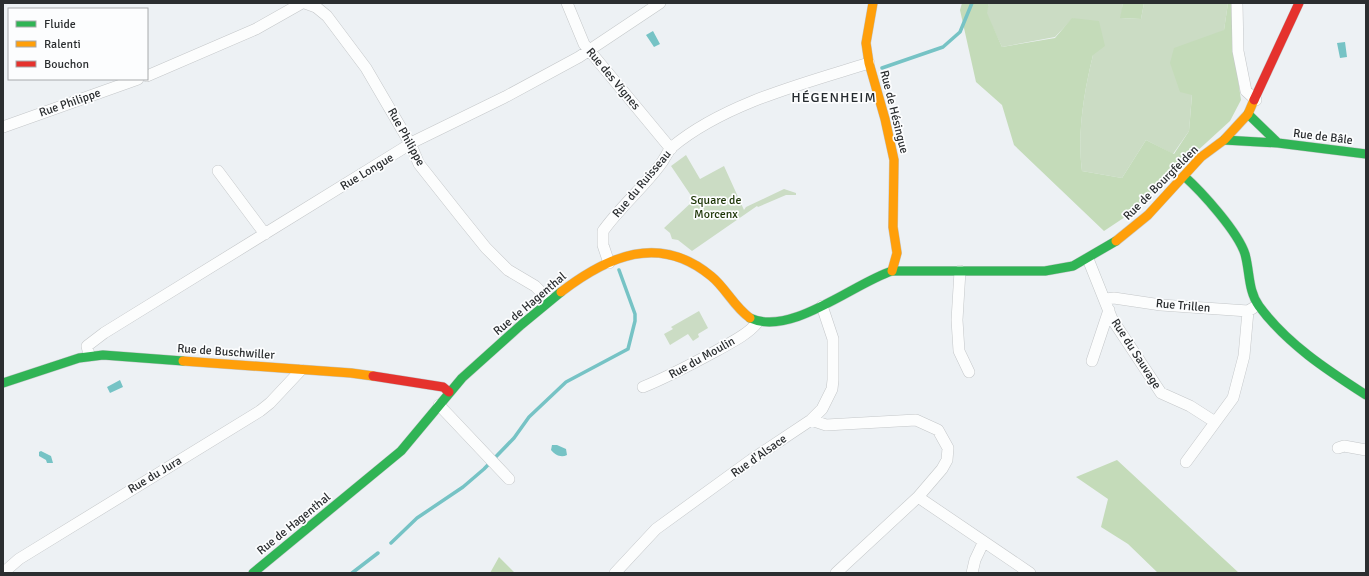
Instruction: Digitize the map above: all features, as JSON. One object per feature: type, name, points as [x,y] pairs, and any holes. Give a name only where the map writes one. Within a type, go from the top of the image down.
[{"type":"main road","name":"Rue de Hésingue","points":[[874,3],[866,43],[869,63],[892,146],[894,170],[893,227],[897,253],[892,271]]},
{"type":"main road","name":"Rue de Bourgfelden","points":[[892,271],[1045,271],[1073,266],[1111,246],[1148,215],[1202,157],[1224,140],[1248,114],[1256,100],[1299,3]]},
{"type":"main road","name":"Rue de Bâle","points":[[1248,114],[1278,143]]},
{"type":"main road","name":"Rue de Bâle","points":[[1224,140],[1278,143],[1366,154]]},
{"type":"main road","points":[[1184,176],[1198,189],[1238,239],[1245,254],[1251,290],[1259,306],[1290,340],[1316,363],[1366,395]]},
{"type":"main road","name":"Rue de Hésingue","points":[[886,244],[893,227]]},
{"type":"main road","name":"Rue de Hagenthal","points":[[254,573],[401,451],[421,429],[449,392],[549,300],[574,282],[609,263],[636,253],[648,251],[666,253],[684,259],[711,276],[747,317],[757,323]]},
{"type":"main road","points":[[757,323],[778,322],[840,298],[879,274],[892,271],[887,259]]},
{"type":"main road","name":"Rue de Buschwiller","points":[[3,383],[89,355],[378,376],[443,387],[449,392]]},
{"type":"street","name":"Rue Philippe","points":[[148,76],[256,29],[304,3],[316,6],[327,16],[366,68],[411,144],[419,164],[486,248],[508,270],[535,286],[549,300]]},
{"type":"street","name":"Rue des Vignes","points":[[567,3],[584,44],[588,50],[670,149]]},
{"type":"street","name":"Rue Longue","points":[[89,355],[87,346],[104,333],[411,144],[505,97],[588,50],[660,3]]},
{"type":"street","points":[[1237,3],[1238,51],[1246,91],[1256,100]]},
{"type":"street","name":"Rue du Ruisseau","points":[[609,263],[603,245],[603,231],[661,164],[670,149],[716,119],[751,103],[797,86],[869,63]]},
{"type":"street","name":"Rue Philippe","points":[[3,127],[135,80]]},
{"type":"street","points":[[218,171],[265,234]]},
{"type":"street","name":"Rue du Sauvage","points":[[1088,259],[1112,319],[1161,393],[1190,406],[1214,422]]},
{"type":"street","points":[[960,271],[957,320],[959,351],[969,372]]},
{"type":"street","name":"Rue Trillen","points":[[1107,305],[1114,298],[1161,305],[1248,311],[1259,306]]},
{"type":"street","points":[[1092,361],[1107,305]]},
{"type":"street","name":"Rue d'Alsace","points":[[615,573],[656,529],[751,460],[811,420],[822,409],[832,389],[833,380],[832,339],[822,306]]},
{"type":"street","points":[[1186,462],[1200,445],[1214,422],[1233,398],[1236,391],[1244,356],[1248,311]]},
{"type":"street","name":"Rue du Moulin","points":[[643,387],[668,377],[727,344],[752,329],[757,323]]},
{"type":"street","name":"Rue du Jura","points":[[3,573],[26,555],[260,411],[270,403],[301,370]]},
{"type":"street","points":[[439,405],[509,479]]},
{"type":"street","points":[[811,420],[826,425],[916,420],[938,430],[948,448],[947,460],[942,469],[918,497],[836,573]]},
{"type":"street","points":[[1338,448],[1344,446],[1366,450]]},
{"type":"street","points":[[918,497],[983,543],[1030,573]]},
{"type":"street","points":[[972,573],[975,560],[983,543]]},
{"type":"green space","points":[[962,3],[989,3],[987,13],[1002,47],[1055,38],[1072,18],[1099,21],[1105,46],[1093,55],[1087,83],[1082,113],[1080,142],[1082,171],[1122,178],[1146,140],[1174,154],[1189,131],[1192,95],[1180,92],[1170,63],[1174,48],[1224,30],[1228,3],[1235,3],[1232,36],[1241,100],[1230,121],[1125,217],[1104,231],[1014,145],[1002,105],[976,82],[960,10]]},
{"type":"green space","points":[[989,3],[1123,3],[1121,18],[1141,19],[1144,3],[1228,3],[1224,30],[1192,94],[1189,131],[1173,154],[1146,140],[1122,178],[1082,171],[1080,142],[1082,113],[1093,55],[1073,18],[1055,37],[1002,47],[986,13]]},
{"type":"green space","points":[[1123,3],[1144,3],[1141,19],[1120,18]]},
{"type":"green space","name":"Square de Morcenx","points":[[686,155],[700,179],[724,166],[744,210],[746,207],[784,189],[796,193],[796,195],[786,195],[758,207],[757,206],[692,251],[678,240],[672,239],[670,233],[664,228],[694,200],[671,166]]},
{"type":"green space","points":[[699,311],[708,328],[698,334],[699,337],[693,341],[688,334],[670,345],[664,334],[673,329],[671,327]]},
{"type":"green space","points":[[1117,460],[1239,573],[1158,573],[1128,544],[1101,527],[1108,499],[1076,477]]},
{"type":"green space","points":[[499,557],[515,573],[490,573]]},
{"type":"water","points":[[653,31],[660,44],[654,47],[646,35]]},
{"type":"water","points":[[1345,42],[1347,57],[1340,58],[1337,43]]},
{"type":"water","points":[[120,380],[123,387],[110,393],[107,387]]},
{"type":"water","points":[[552,445],[557,445],[566,449],[567,455],[558,456],[551,450]]},
{"type":"water","points":[[41,451],[51,456],[53,463],[47,463],[46,460],[39,456],[39,452]]},
{"type":"waterway","points":[[882,68],[943,47],[960,32],[972,3]]},
{"type":"waterway","points":[[391,543],[417,518],[463,487],[484,469],[514,438],[529,417],[566,382],[628,349],[635,321],[635,314],[619,270]]},
{"type":"waterway","points":[[352,573],[378,553]]},
{"type":"traffic: fast","points":[[1248,114],[1278,143]]},
{"type":"traffic: fast","points":[[1224,140],[1278,143],[1366,154]]},
{"type":"traffic: fast","points":[[1184,176],[1209,202],[1227,224],[1241,245],[1247,261],[1255,300],[1270,320],[1295,344],[1322,366],[1366,395]]},
{"type":"traffic: fast","points":[[750,318],[766,322],[784,320],[803,315],[877,277],[892,271],[1045,271],[1073,266],[1116,241]]},
{"type":"traffic: fast","points":[[253,573],[401,451],[462,378],[521,325],[561,292]]},
{"type":"traffic: fast","points":[[3,383],[79,358],[103,355],[183,361]]},
{"type":"traffic: slow","points":[[873,3],[866,43],[869,63],[885,119],[894,160],[893,227],[897,253],[892,271]]},
{"type":"traffic: slow","points":[[1116,241],[1148,215],[1201,157],[1224,140],[1248,114],[1254,100]]},
{"type":"traffic: slow","points":[[561,292],[597,268],[615,260],[634,254],[653,253],[672,255],[692,263],[711,276],[744,314],[750,318]]},
{"type":"traffic: slow","points":[[183,361],[351,373],[373,376]]},
{"type":"traffic: jam","points":[[1254,100],[1299,3]]},
{"type":"traffic: jam","points":[[373,376],[443,387],[449,392]]},
{"type":"district","name":"HÉGENHEIM","points":[[834,97]]}]
